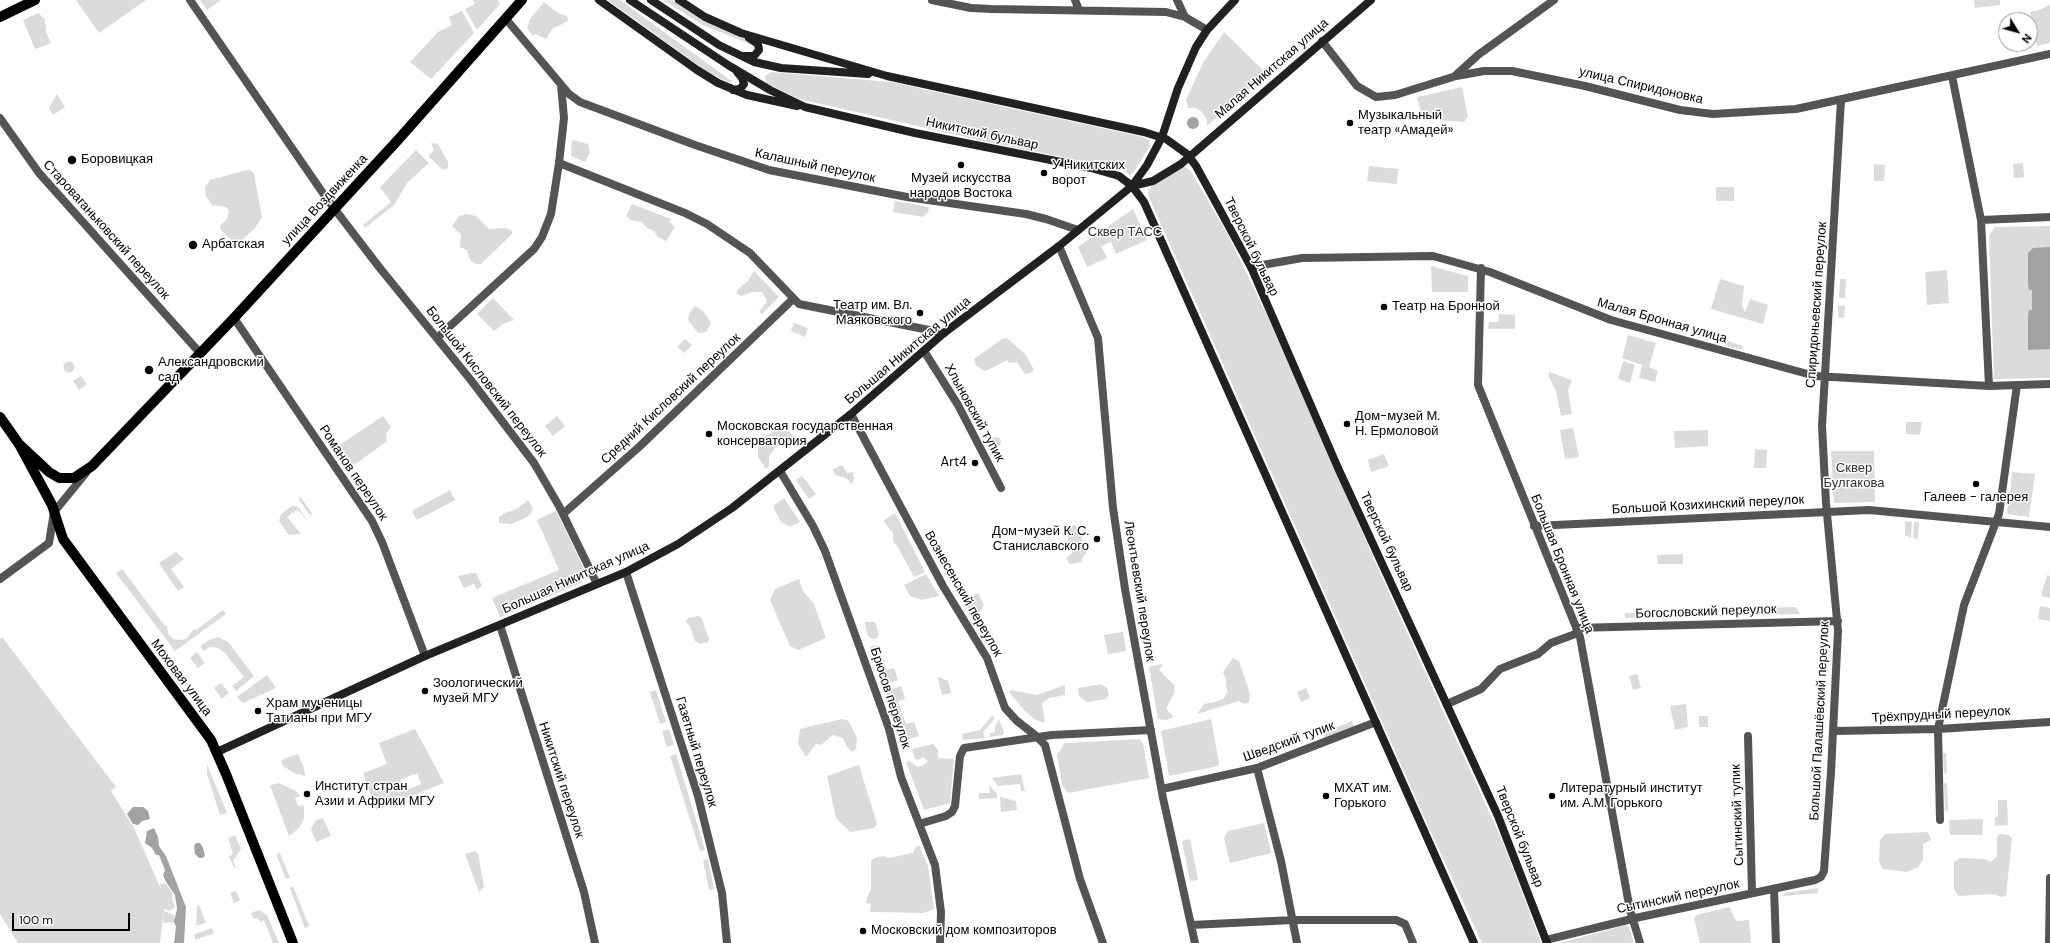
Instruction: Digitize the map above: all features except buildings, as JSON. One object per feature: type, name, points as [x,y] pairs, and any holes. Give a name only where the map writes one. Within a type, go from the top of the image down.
[{"type":"main road","points":[[0,17],[36,0]]},
{"type":"main road","name":"улица Воздвиженка","points":[[49,472],[59,478],[67,480],[81,474],[92,466],[234,318],[522,0]]},
{"type":"main road","name":"Никитский бульвар","points":[[600,0],[697,70],[732,90],[769,101],[805,107],[915,132],[1091,168],[1119,176],[1132,186],[1144,202],[1376,722]]},
{"type":"main road","name":"Никитский бульвар","points":[[630,0],[728,65],[770,90],[805,107]]},
{"type":"main road","points":[[651,0],[705,37],[754,62],[781,68],[887,76]]},
{"type":"main road","points":[[679,0],[705,17],[742,33],[887,76],[1162,137]]},
{"type":"main road","points":[[1132,186],[1147,165],[1162,137],[1188,64],[1207,30],[1235,0]]},
{"type":"main road","name":"Малая Никитская улица","points":[[1132,186],[1158,179],[1189,157],[1371,0]]},
{"type":"main road","points":[[738,55],[754,56],[759,50],[757,42],[742,33]]},
{"type":"main road","points":[[728,65],[741,76],[744,82],[740,89],[732,90]]},
{"type":"main road","name":"Тверской бульвар","points":[[1162,137],[1177,145],[1196,166],[1251,267],[1346,486],[1447,704],[1514,854],[1547,942]]},
{"type":"main road","name":"Большая Никитская улица","points":[[217,752],[425,656],[626,572],[678,544],[732,508],[780,471],[851,414],[944,334],[1059,246],[1132,186]]},
{"type":"main road","name":"Моховая улица","points":[[0,417],[19,444],[54,512],[63,539],[199,723],[217,752],[292,943]]},
{"type":"main road","name":"Моховая улица","points":[[19,444],[49,472]]},
{"type":"main road","points":[[1376,722],[1474,943]]},
{"type":"street","name":"Большой Кисловский переулок","points":[[190,0],[334,209],[530,457],[563,514],[597,584]]},
{"type":"street","points":[[932,0],[971,8],[1158,11],[1184,17],[1207,30]]},
{"type":"street","points":[[1075,0],[1079,10]]},
{"type":"street","points":[[1176,0],[1184,17]]},
{"type":"street","points":[[1456,76],[1478,56],[1554,0]]},
{"type":"street","name":"Калашный переулок","points":[[506,19],[561,85],[580,102],[752,165],[907,197],[1026,214],[1078,230]]},
{"type":"street","name":"улица Спиридоновка","points":[[1322,41],[1357,86],[1376,97],[1396,95],[1456,76],[1484,71],[1522,72],[1680,110],[1702,113],[1778,111],[1841,100],[2050,54]]},
{"type":"street","points":[[1952,76],[1982,220],[1989,386]]},
{"type":"street","points":[[437,338],[538,243],[551,214],[559,163],[564,118],[561,85]]},
{"type":"street","name":"Спиридоньевский переулок","points":[[1827,511],[1822,426],[1841,100]]},
{"type":"street","name":"Староваганьковский переулок","points":[[0,118],[19,148],[39,174],[200,353]]},
{"type":"street","points":[[559,163],[685,213],[714,228],[750,253],[793,299],[804,307],[944,334]]},
{"type":"street","points":[[1982,220],[2050,217]]},
{"type":"street","name":"Леонтьевский переулок","points":[[1059,246],[1098,338],[1113,508],[1125,589],[1162,789],[1194,943]]},
{"type":"street","name":"Малая Бронная улица","points":[[1251,267],[1302,258],[1419,255],[1433,256],[1481,268],[1611,320],[1800,372],[1824,377],[1989,386],[2050,384]]},
{"type":"street","name":"Большая Бронная улица","points":[[1481,268],[1478,385],[1577,630],[1632,919],[1640,943]]},
{"type":"street","name":"Средний Кисловский переулок","points":[[563,514],[639,447],[793,299]]},
{"type":"street","name":"Романов переулок","points":[[234,318],[376,527],[425,656]]},
{"type":"street","name":"Хлыновский тупик","points":[[924,351],[958,405],[1001,488]]},
{"type":"street","points":[[1940,820],[1938,729],[1964,605],[1997,522],[2017,385]]},
{"type":"street","name":"Вознесенский переулок","points":[[851,414],[943,586],[987,658],[1006,708],[1017,721],[1037,737],[1047,749],[1080,879],[1103,943]]},
{"type":"street","name":"улица Воздвиженка","points":[[54,512],[92,466]]},
{"type":"street","name":"Брюсов переулок","points":[[780,471],[813,526],[825,551],[890,729],[901,777],[935,865],[939,883],[941,916],[940,943]]},
{"type":"street","name":"Большой Козихинский переулок","points":[[1534,526],[1870,510],[2050,527]]},
{"type":"street","name":"Большой Палашёвский переулок","points":[[1815,880],[1821,877],[1825,868],[1837,672],[1838,621],[1827,511]]},
{"type":"street","points":[[0,580],[49,543],[54,512]]},
{"type":"street","name":"Газетный переулок","points":[[626,572],[698,796],[722,892],[727,943]]},
{"type":"street","name":"Богословский переулок","points":[[1447,704],[1481,689],[1500,669],[1538,654],[1551,643],[1577,630],[1838,621]]},
{"type":"street","name":"Никитский переулок","points":[[500,625],[584,892],[595,943]]},
{"type":"street","name":"Шведский тупик","points":[[1162,789],[1257,768],[1376,722]]},
{"type":"street","name":"Трёхпрудный переулок","points":[[1834,731],[1938,729],[2050,722]]},
{"type":"street","points":[[919,824],[946,816],[952,812],[955,806],[960,756],[964,748],[1037,737],[1151,730]]},
{"type":"street","name":"Сытинский тупик","points":[[1748,736],[1752,893]]},
{"type":"street","points":[[1257,768],[1293,920],[1297,943]]},
{"type":"street","points":[[2049,943],[2050,878]]},
{"type":"street","name":"Сытинский переулок","points":[[1547,942],[1632,919],[1815,880]]},
{"type":"street","points":[[1774,889],[1776,943]]},
{"type":"street","points":[[1190,925],[1293,920],[1399,920],[1407,927],[1413,943]]},
{"type":"green space","points":[[76,0],[146,0],[99,33]]},
{"type":"green space","points":[[200,0],[221,0],[207,10]]},
{"type":"green space","points":[[473,0],[498,0],[500,4],[477,30],[465,9],[475,4]]},
{"type":"green space","points":[[608,0],[620,0],[733,82],[728,82],[706,71]]},
{"type":"green space","points":[[663,0],[672,0],[704,21],[753,42],[754,46],[701,24]]},
{"type":"green space","points":[[1974,0],[2000,0],[2000,5],[1975,8]]},
{"type":"green space","points":[[544,2],[558,13],[567,16],[568,21],[552,29],[546,39],[535,34],[533,36],[527,28],[530,19]]},
{"type":"green space","points":[[2050,4],[2050,43],[2038,46],[2038,12],[2030,12],[2042,9]]},
{"type":"green space","points":[[462,11],[474,33],[431,79],[410,62],[438,32],[452,25],[449,17]]},
{"type":"green space","points":[[38,13],[45,19],[46,32],[51,43],[35,49],[23,20]]},
{"type":"green space","points":[[1224,32],[1267,74],[1207,126],[1207,120],[1202,112],[1196,108],[1188,108],[1186,100],[1203,63]]},
{"type":"green space","points":[[771,72],[891,82],[1143,137],[1149,141],[1150,146],[1135,170],[1130,175],[1121,169],[988,142],[799,99],[766,83],[765,76]]},
{"type":"green space","points":[[1462,87],[1468,117],[1464,122],[1423,119],[1417,97]]},
{"type":"green space","points":[[57,94],[65,107],[53,115],[49,108]]},
{"type":"green space","points":[[572,140],[588,144],[590,152],[585,162],[571,156]]},
{"type":"green space","points":[[431,143],[438,144],[448,162],[448,168],[443,170],[428,156],[434,150]]},
{"type":"green space","points":[[416,150],[429,163],[407,183],[394,205],[365,228],[363,225],[391,202],[380,187]]},
{"type":"green space","points":[[2023,163],[2024,177],[2014,178],[2013,164]]},
{"type":"green space","points":[[1874,164],[1885,165],[1884,181],[1874,181]]},
{"type":"green space","points":[[1369,166],[1398,169],[1397,184],[1367,181]]},
{"type":"green space","points":[[1185,167],[1190,170],[1226,231],[1268,317],[1380,573],[1502,840],[1541,943],[1482,943],[1429,828],[1148,195],[1151,187],[1180,168]]},
{"type":"green space","points":[[247,170],[252,171],[254,174],[262,217],[255,228],[239,243],[231,240],[221,230],[220,226],[227,219],[229,210],[226,207],[212,205],[206,196],[205,187],[210,180]]},
{"type":"green space","points":[[1716,187],[1734,187],[1734,201],[1716,201]]},
{"type":"green space","points":[[895,201],[929,207],[928,212],[923,217],[893,212]]},
{"type":"green space","points":[[632,204],[671,219],[670,222],[675,227],[666,241],[658,237],[654,231],[647,228],[642,222],[631,220],[626,216]]},
{"type":"green space","name":"Сквер ТАСС","points":[[1133,209],[1147,240],[1116,254],[1111,242],[1101,246],[1107,258],[1087,267],[1078,247]]},
{"type":"green space","points":[[466,214],[476,216],[489,229],[506,228],[512,231],[512,234],[481,264],[476,264],[470,260],[467,250],[460,247],[461,234],[452,226],[459,216]]},
{"type":"green space","points":[[2050,226],[2050,378],[1994,379],[1989,235],[1995,227]]},
{"type":"green space","points":[[1431,266],[1468,276],[1468,292],[1432,292]]},
{"type":"green space","points":[[1947,270],[1949,303],[1927,305],[1925,272]]},
{"type":"green space","points":[[754,271],[779,297],[762,314],[759,312],[767,301],[762,292],[752,292],[741,296],[736,293],[739,288],[748,281]]},
{"type":"green space","points":[[1720,279],[1744,286],[1742,306],[1745,312],[1750,299],[1768,305],[1763,324],[1711,309]]},
{"type":"green space","points":[[1840,279],[1846,279],[1845,298],[1839,298]]},
{"type":"green space","points":[[493,298],[514,320],[503,324],[494,331],[477,314]]},
{"type":"green space","points":[[1838,305],[1845,306],[1844,318],[1838,317]]},
{"type":"green space","points":[[695,306],[703,311],[711,323],[706,332],[698,333],[688,320],[690,312]]},
{"type":"green space","points":[[1499,314],[1515,315],[1515,329],[1488,329],[1489,322],[1498,322]]},
{"type":"green space","points":[[794,323],[808,328],[805,337],[791,331]]},
{"type":"green space","points":[[1628,335],[1656,343],[1649,367],[1658,371],[1655,382],[1639,378],[1642,365],[1622,358]]},
{"type":"green space","points":[[1007,338],[1026,355],[1034,370],[1030,373],[1025,374],[1017,362],[1009,363],[1007,360],[984,371],[976,365],[974,359],[1002,339]]},
{"type":"green space","points":[[685,339],[692,345],[684,353],[677,347]]},
{"type":"green space","points":[[1728,341],[1743,346],[1742,350],[1726,346]]},
{"type":"green space","points":[[69,361],[73,363],[75,367],[73,371],[69,373],[65,371],[63,367],[65,363]]},
{"type":"green space","points":[[1623,361],[1635,365],[1630,383],[1618,379]]},
{"type":"green space","points":[[1549,372],[1572,380],[1568,390],[1572,414],[1561,416],[1556,391],[1549,377]]},
{"type":"green space","points":[[81,376],[87,384],[79,390],[73,381]]},
{"type":"green space","points":[[383,416],[391,427],[386,433],[387,441],[357,463],[351,465],[338,446]]},
{"type":"green space","points":[[557,416],[565,426],[553,436],[545,426]]},
{"type":"green space","points":[[1906,422],[1922,422],[1920,435],[1906,434]]},
{"type":"green space","points":[[1573,428],[1579,457],[1565,459],[1560,430]]},
{"type":"green space","points":[[781,430],[790,432],[799,442],[795,445],[782,444],[775,448],[769,457],[769,466],[766,469],[758,457],[758,447],[764,437],[775,431]]},
{"type":"green space","points":[[1708,430],[1708,446],[1675,448],[1674,431]]},
{"type":"green space","points":[[994,437],[998,437],[1000,438],[1000,446],[994,447],[991,444],[991,440]]},
{"type":"green space","points":[[1755,449],[1767,450],[1766,468],[1754,468]]},
{"type":"green space","name":"Сквер Булгакова","points":[[1831,451],[1874,451],[1875,502],[1834,503]]},
{"type":"green space","points":[[1384,454],[1389,466],[1371,472],[1368,460]]},
{"type":"green space","points":[[842,465],[847,473],[853,472],[854,478],[852,484],[846,478],[835,475],[833,470]]},
{"type":"green space","points":[[2012,472],[2035,474],[2029,517],[2007,514],[2009,498],[2012,498],[2012,494],[2010,493]]},
{"type":"green space","points":[[802,476],[816,494],[809,499],[796,480]]},
{"type":"green space","points":[[450,490],[455,500],[417,520],[412,511]]},
{"type":"green space","points":[[300,496],[313,515],[309,514],[299,500]]},
{"type":"green space","points":[[784,498],[800,522],[790,527],[781,522],[774,509],[774,505]]},
{"type":"green space","points":[[528,500],[533,509],[529,516],[512,524],[499,523],[499,517],[518,508]]},
{"type":"green space","points":[[292,506],[298,507],[307,520],[297,509],[297,512],[295,510],[294,514],[293,512],[291,513],[293,516],[291,514],[287,517],[301,534],[289,535],[279,521],[281,514]]},
{"type":"green space","points":[[556,511],[585,571],[581,583],[500,617],[492,598],[559,570],[537,520]]},
{"type":"green space","points":[[895,513],[925,572],[914,577],[898,547],[893,542],[893,533],[884,522],[884,520]]},
{"type":"green space","points":[[1905,521],[1912,522],[1911,538],[1905,535]]},
{"type":"green space","points":[[1914,522],[1919,522],[1918,539],[1913,538]]},
{"type":"green space","points":[[1074,525],[1077,527],[1082,536],[1086,554],[1083,556],[1082,562],[1070,564],[1066,558],[1072,553],[1066,527]]},
{"type":"green space","points":[[176,552],[184,559],[171,569],[184,587],[178,591],[159,563]]},
{"type":"green space","points":[[1683,554],[1683,564],[1658,564],[1657,555]]},
{"type":"green space","points":[[122,569],[165,626],[167,625],[168,633],[173,639],[186,639],[194,629],[196,630],[223,610],[226,614],[175,651],[116,573]]},
{"type":"green space","points":[[476,573],[482,586],[477,590],[474,584],[464,588],[458,576]]},
{"type":"green space","points":[[926,574],[939,596],[922,600],[910,596],[904,585]]},
{"type":"green space","points":[[2047,575],[2050,576],[2050,598],[2041,596]]},
{"type":"green space","points":[[799,579],[803,591],[814,604],[826,638],[798,650],[790,646],[770,600],[775,589]]},
{"type":"green space","points":[[978,593],[984,605],[979,613],[974,617],[964,601]]},
{"type":"green space","points":[[2040,606],[2050,608],[2050,621],[2038,619]]},
{"type":"green space","points":[[1796,607],[1800,614],[1720,616],[1723,609]]},
{"type":"green space","points":[[1696,611],[1697,616],[1625,618],[1625,613]]},
{"type":"green space","points":[[698,616],[701,617],[709,639],[708,642],[700,644],[695,641],[690,626],[686,622],[688,618]]},
{"type":"green space","points":[[866,622],[875,622],[879,635],[875,639],[870,638],[867,634]]},
{"type":"green space","points":[[1123,632],[1126,651],[1108,654],[1104,635]]},
{"type":"green space","points":[[2,637],[116,787],[111,791],[134,828],[161,889],[160,884],[165,883],[172,892],[172,899],[175,907],[170,911],[164,909],[160,943],[18,943],[0,914],[0,639]]},
{"type":"green space","points":[[218,637],[228,642],[254,676],[236,691],[232,686],[244,677],[225,653],[218,648],[210,647],[204,651],[200,646],[209,640]]},
{"type":"green space","points":[[878,645],[882,656],[874,659],[870,647]]},
{"type":"green space","points":[[197,652],[205,663],[198,668],[190,658]]},
{"type":"green space","points":[[1233,658],[1239,661],[1250,694],[1249,702],[1245,704],[1239,701],[1197,714],[1204,704],[1223,699],[1227,692],[1226,680],[1223,672]]},
{"type":"green space","points":[[883,659],[887,670],[894,668],[898,680],[883,685],[875,661]]},
{"type":"green space","points":[[1161,664],[1163,665],[1159,670],[1174,685],[1175,691],[1166,709],[1174,717],[1166,720],[1158,719],[1149,667]]},
{"type":"green space","points":[[1637,674],[1641,688],[1633,690],[1629,676]]},
{"type":"green space","points":[[267,675],[276,688],[243,703],[237,697]]},
{"type":"green space","points":[[938,677],[948,681],[951,693],[942,695]]},
{"type":"green space","points":[[221,683],[229,693],[222,699],[214,688]]},
{"type":"green space","points":[[1101,684],[1107,688],[1109,695],[1106,699],[1087,702],[1079,696],[1078,688]]},
{"type":"green space","points":[[1065,685],[1065,695],[1049,698],[1042,703],[1045,723],[1034,719],[1009,692],[1011,690],[1037,695]]},
{"type":"green space","points":[[901,686],[905,699],[898,702],[902,712],[894,715],[885,692]]},
{"type":"green space","points":[[1306,688],[1310,698],[1301,702],[1297,692]]},
{"type":"green space","points":[[656,690],[666,722],[660,724],[650,692]]},
{"type":"green space","points":[[1686,704],[1688,727],[1675,730],[1670,706]]},
{"type":"green space","points":[[902,714],[906,724],[914,722],[919,736],[903,741],[894,717]]},
{"type":"green space","points":[[992,716],[995,718],[983,732],[985,738],[963,740],[962,734],[980,730]]},
{"type":"green space","points":[[1699,716],[1708,716],[1708,727],[1699,727]]},
{"type":"green space","points":[[842,719],[847,720],[857,738],[856,749],[852,752],[847,747],[843,738],[833,735],[821,745],[816,744],[806,757],[798,744],[800,729]]},
{"type":"green space","points":[[999,719],[1004,732],[1003,735],[989,737],[990,733],[995,732],[995,727]]},
{"type":"green space","points":[[1211,719],[1219,763],[1218,766],[1169,776],[1161,731]]},
{"type":"green space","points":[[1352,721],[1354,727],[1325,739],[1323,733]]},
{"type":"green space","points":[[415,729],[444,783],[376,810],[363,773],[387,764],[379,743]],"holes":[[[417,773],[421,784],[404,791],[400,780]]]},
{"type":"green space","points":[[669,729],[674,745],[667,747],[662,731]]},
{"type":"green space","points":[[1139,739],[1143,743],[1149,778],[1068,793],[1062,785],[1057,754],[1061,750],[1064,743]]},
{"type":"green space","points":[[933,744],[938,750],[938,758],[954,759],[950,803],[924,810],[906,762],[910,761],[917,767],[924,765],[928,761],[923,757],[919,760],[915,759],[912,749]]},
{"type":"green space","points":[[1943,753],[1946,753],[1947,773],[1944,773]]},
{"type":"green space","points":[[298,754],[304,768],[305,776],[294,773],[283,766],[281,760]]},
{"type":"green space","points":[[676,754],[705,850],[700,851],[670,756]]},
{"type":"green space","points":[[207,764],[227,813],[220,815],[207,774]]},
{"type":"green space","points":[[859,765],[877,824],[874,828],[850,832],[836,818],[827,776]]},
{"type":"green space","points":[[1021,774],[1025,791],[1021,791],[1020,784],[998,786],[992,778]]},
{"type":"green space","points":[[279,783],[296,791],[300,796],[295,798],[298,806],[303,805],[304,808],[304,818],[301,825],[289,836],[270,785]]},
{"type":"green space","points":[[1944,783],[1947,783],[1948,811],[1945,811]]},
{"type":"green space","points":[[989,785],[997,794],[997,798],[979,799],[979,793],[990,793]]},
{"type":"green space","points":[[1000,797],[1016,801],[1017,810],[1001,812]]},
{"type":"green space","points":[[1998,800],[2007,800],[2008,825],[1995,826],[1995,817],[1998,817]]},
{"type":"green space","points":[[323,818],[331,836],[316,842],[311,829],[316,820]]},
{"type":"green space","points":[[1983,819],[1982,835],[1950,835],[1949,820]]},
{"type":"green space","points":[[1264,823],[1271,853],[1230,863],[1224,838],[1228,831]]},
{"type":"green space","points":[[1928,832],[1931,840],[1923,844],[1923,860],[1918,867],[1907,872],[1882,869],[1879,861],[1880,840],[1885,834]]},
{"type":"green space","points":[[2000,834],[2009,835],[2012,838],[2006,896],[2002,897],[1993,894],[1958,896],[1954,889],[1954,862],[1960,858],[1984,859],[1991,862],[1997,856],[1997,837]]},
{"type":"green space","points":[[235,835],[241,849],[233,861],[236,868],[234,868],[229,856],[233,854],[228,838]]},
{"type":"green space","points":[[1190,839],[1198,880],[1190,881],[1182,841]]},
{"type":"green space","points":[[919,845],[928,866],[934,909],[924,913],[870,912],[871,903],[868,904],[866,901],[871,888],[871,861],[874,858],[883,856],[888,858],[913,853],[915,848]]},
{"type":"green space","points":[[475,851],[478,853],[484,887],[479,892],[465,854]]},
{"type":"green space","points":[[280,853],[290,878],[286,879],[276,854]]},
{"type":"green space","points":[[708,859],[714,889],[709,890],[703,860]]},
{"type":"green space","points":[[293,886],[309,926],[305,928],[290,888]]},
{"type":"green space","points":[[1818,888],[1818,893],[1783,896],[1785,893]]},
{"type":"green space","points":[[236,891],[240,900],[234,903],[230,893]]},
{"type":"green space","points":[[197,905],[199,905],[206,923],[196,926]]},
{"type":"green space","points":[[1730,907],[1734,918],[1737,921],[1749,920],[1751,943],[1700,943],[1694,918],[1697,915]]},
{"type":"green space","points":[[259,910],[267,915],[279,943],[273,943],[264,920],[260,922],[258,918],[253,919],[251,913]]},
{"type":"green space","points":[[164,911],[174,915],[175,924],[172,922],[163,923]]},
{"type":"green space","points":[[1626,925],[1629,928],[1634,943],[1560,943]]},
{"type":"green space","points":[[212,928],[214,933],[195,940],[195,934]]},
{"type":"shaded area","points":[[1191,117],[1195,117],[1199,123],[1195,129],[1191,129],[1187,125],[1187,121]]},
{"type":"shaded area","points":[[2050,247],[2050,349],[2028,350],[2028,316],[2029,310],[2032,310],[2032,290],[2029,290],[2028,284],[2028,253],[2033,248]]},
{"type":"shaded area","points":[[133,807],[143,807],[148,811],[150,819],[142,821],[138,825],[133,824],[127,814]]},
{"type":"shaded area","points":[[154,828],[158,837],[159,846],[166,856],[186,907],[184,943],[174,943],[176,927],[174,921],[177,909],[175,895],[163,875],[165,870],[159,855],[156,855],[152,848],[145,843],[147,831]]},
{"type":"shaded area","points":[[196,843],[200,843],[203,848],[205,856],[202,858],[199,858],[195,854],[194,846]]},
{"type":"place","name":"Музыкальный театр «Амадей»","points":[[1350,123]]},
{"type":"place","name":"Боровицкая","points":[[72,160]]},
{"type":"place","name":"Музей искусства народов Востока","points":[[961,165]]},
{"type":"place","name":"У Никитских ворот","points":[[1044,173]]},
{"type":"place","name":"Арбатская","points":[[193,245]]},
{"type":"place","name":"Театр на Бронной","points":[[1384,307]]},
{"type":"place","name":"Театр им. Вл. Маяковского","points":[[920,313]]},
{"type":"place","name":"Александровский сад","points":[[149,370]]},
{"type":"place","name":"Дом-музей М. Н. Ермоловой","points":[[1347,424]]},
{"type":"place","name":"Московская государственная консерватория","points":[[709,434]]},
{"type":"place","name":"Art4","points":[[975,463]]},
{"type":"place","name":"Галеев - галерея","points":[[1976,484]]},
{"type":"place","name":"Дом-музей К. С. Станиславского","points":[[1097,539]]},
{"type":"place","name":"Зоологический музей МГУ","points":[[425,691]]},
{"type":"place","name":"Храм мученицы Татианы при МГУ","points":[[258,711]]},
{"type":"place","name":"Институт стран Азии и Африки МГУ","points":[[307,794]]},
{"type":"place","name":"МХАТ им. Горького","points":[[1326,796]]},
{"type":"place","name":"Литературный институт им. А.М. Горького","points":[[1552,796]]},
{"type":"place","name":"Московский дом композиторов","points":[[863,931]]}]
